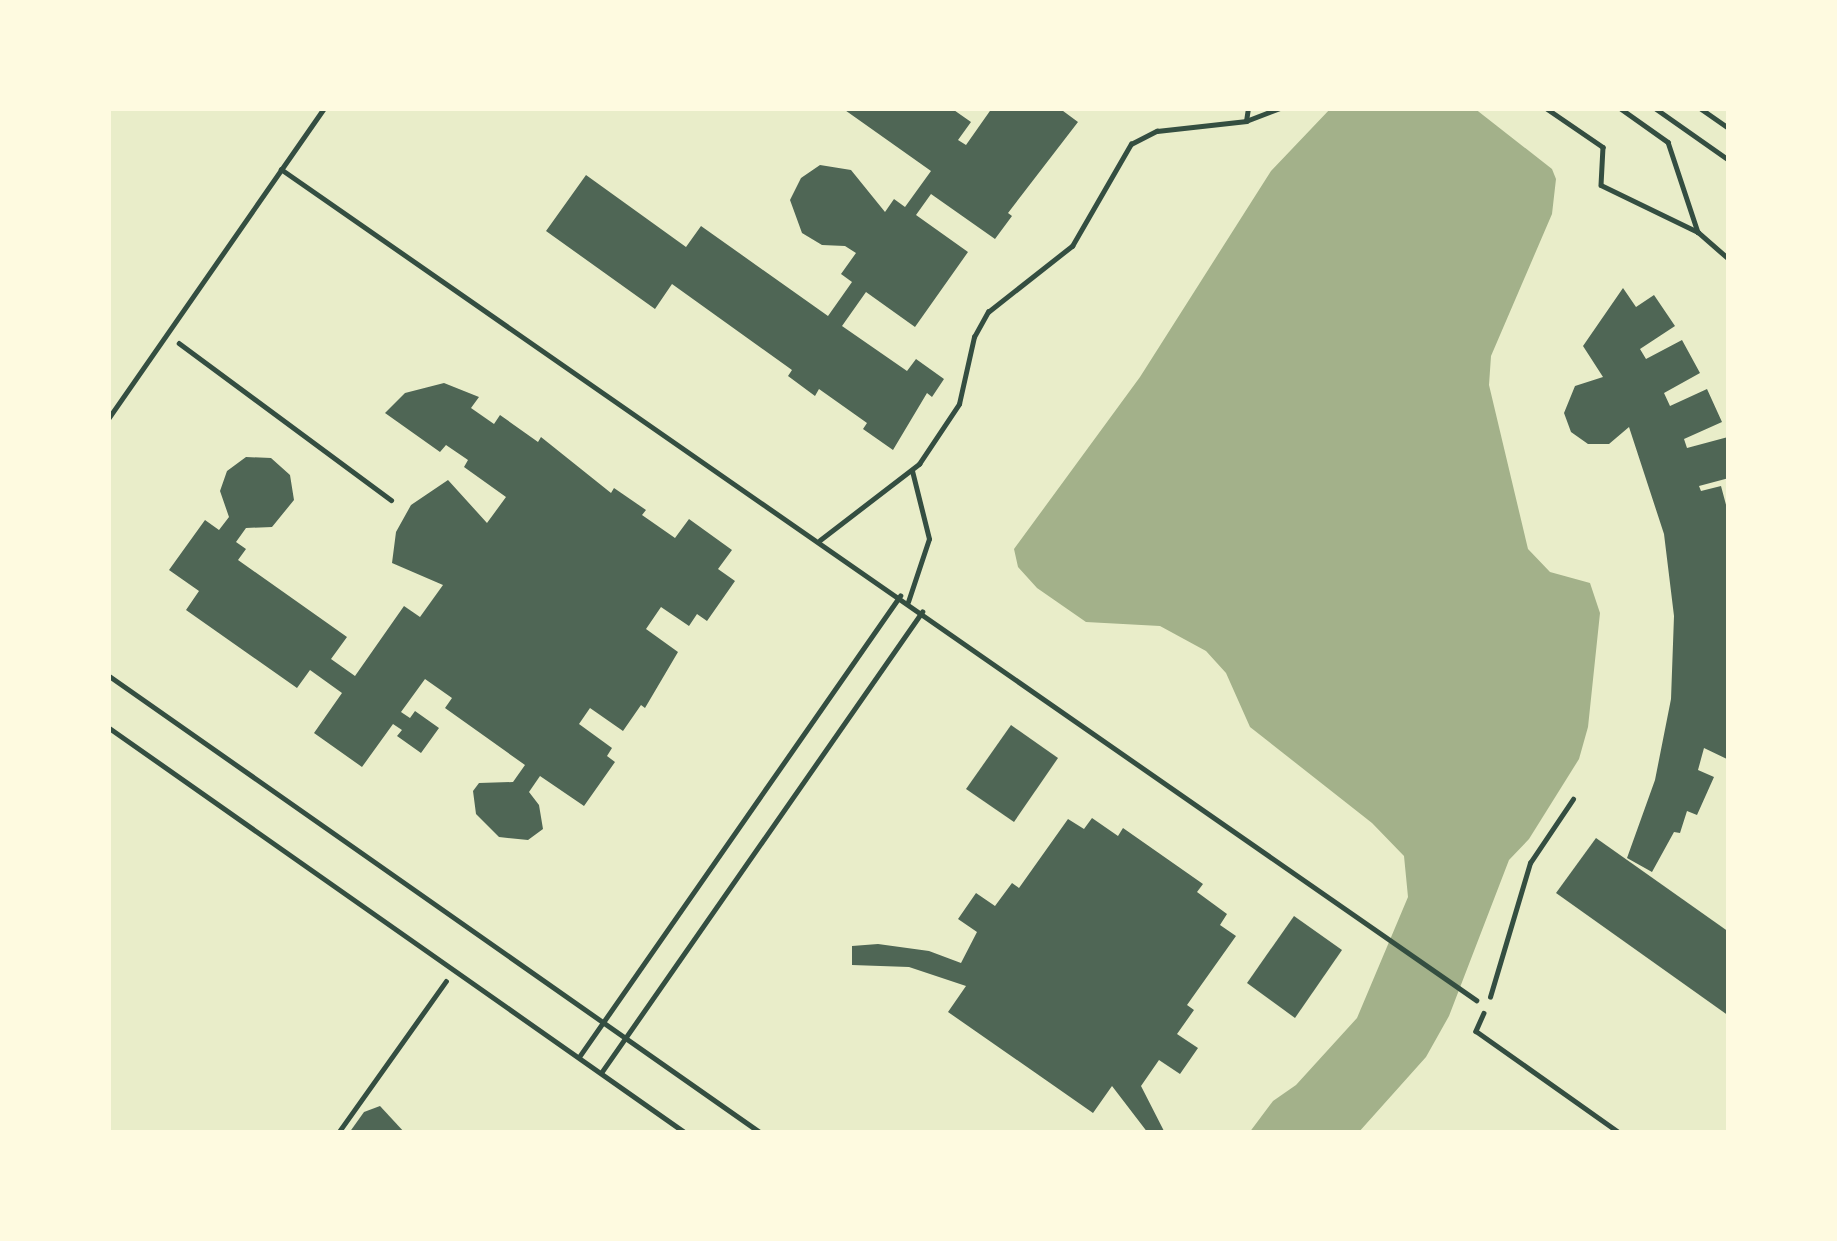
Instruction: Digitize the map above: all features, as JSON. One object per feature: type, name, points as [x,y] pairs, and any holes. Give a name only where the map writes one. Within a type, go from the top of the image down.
[{"type":"lane","points":[[108,419],[324,108]]},
{"type":"lane","points":[[1246,121],[1248,108]]},
{"type":"lane","points":[[820,540],[913,470],[959,404],[974,337],[988,312],[1072,246],[1123,152],[1157,131],[1246,121],[1280,108]]},
{"type":"lane","points":[[1655,108],[1729,160]]},
{"type":"lane","points":[[1700,108],[1729,128]]},
{"type":"lane","points":[[281,170],[1476,1000]]},
{"type":"lane","points":[[908,602],[926,563],[929,539],[913,470]]},
{"type":"lane","points":[[579,1057],[900,596]]},
{"type":"lane","points":[[601,1073],[922,612]]},
{"type":"lane","points":[[108,675],[761,1133]]},
{"type":"lane","points":[[108,727],[686,1133]]},
{"type":"path","points":[[1546,108],[1603,147],[1601,185],[1698,232],[1729,259]]},
{"type":"path","points":[[1621,108],[1668,142],[1698,232]]},
{"type":"path","points":[[167,334],[392,500]]},
{"type":"path","points":[[1573,800],[1530,862],[1476,1030],[1621,1133]]},
{"type":"path","points":[[338,1133],[454,970]]},
{"type":"shaded area","points":[[1331,108],[1474,108],[1552,169],[1556,179],[1552,214],[1491,356],[1489,385],[1528,549],[1550,572],[1590,583],[1600,613],[1588,727],[1579,759],[1529,839],[1509,860],[1449,1016],[1426,1057],[1358,1133],[1249,1133],[1273,1101],[1296,1085],[1357,1018],[1408,897],[1404,856],[1372,823],[1250,727],[1226,673],[1206,651],[1160,626],[1086,622],[1037,588],[1018,567],[1014,549],[1140,377],[1271,171]]},
{"type":"building","points":[[842,108],[951,108],[971,122],[958,140],[966,145],[992,108],[1059,108],[1078,122],[1008,213],[1012,216],[995,239],[931,194],[916,215],[968,252],[915,327],[866,292],[842,326],[907,371],[916,359],[944,379],[932,397],[927,393],[893,450],[863,429],[867,423],[819,389],[815,396],[788,376],[792,370],[672,284],[655,309],[546,231],[586,175],[686,247],[701,226],[828,316],[852,282],[841,274],[856,253],[845,246],[822,245],[802,233],[790,200],[801,178],[820,165],[851,170],[885,212],[894,199],[905,207],[931,171]]},
{"type":"building","points":[[1623,288],[1636,307],[1654,295],[1675,326],[1640,349],[1646,359],[1682,340],[1700,373],[1664,393],[1670,406],[1707,389],[1722,422],[1684,439],[1687,448],[1728,437],[1729,441],[1729,478],[1699,486],[1701,491],[1721,486],[1729,516],[1729,760],[1704,748],[1698,770],[1714,777],[1697,815],[1687,811],[1680,833],[1674,832],[1652,872],[1627,858],[1655,780],[1671,699],[1674,616],[1664,534],[1629,427],[1609,444],[1588,444],[1571,432],[1564,413],[1575,386],[1603,377],[1583,346]]},
{"type":"building","points":[[444,383],[479,397],[471,408],[494,424],[500,415],[538,442],[541,437],[611,493],[614,488],[646,510],[642,515],[675,538],[689,519],[732,550],[718,569],[735,581],[707,621],[697,614],[689,626],[661,607],[646,629],[678,652],[645,708],[641,705],[623,731],[590,708],[579,724],[612,748],[607,756],[615,762],[584,806],[540,776],[529,792],[539,805],[543,829],[528,840],[499,837],[476,814],[473,791],[479,783],[513,782],[525,765],[445,708],[452,698],[425,679],[401,712],[410,718],[415,711],[439,728],[421,753],[397,736],[402,730],[393,724],[362,767],[314,733],[342,693],[310,670],[297,688],[186,610],[199,591],[169,570],[205,520],[219,530],[229,517],[220,491],[227,471],[246,457],[271,458],[290,475],[294,500],[272,527],[246,528],[236,542],[246,549],[238,560],[347,637],[331,659],[355,676],[404,606],[420,617],[443,585],[392,563],[396,532],[411,505],[448,480],[487,523],[506,497],[464,467],[468,460],[446,445],[440,452],[385,413],[405,393]]},
{"type":"building","points":[[1011,725],[1058,758],[1014,822],[966,789]]},
{"type":"building","points":[[1092,818],[1118,836],[1123,828],[1203,884],[1197,892],[1227,914],[1220,925],[1236,936],[1187,1005],[1194,1010],[1177,1034],[1198,1048],[1180,1074],[1159,1060],[1141,1086],[1165,1133],[1148,1133],[1112,1086],[1093,1113],[948,1012],[966,986],[909,967],[852,965],[852,946],[878,944],[929,951],[961,963],[977,932],[958,919],[976,893],[995,906],[1012,883],[1019,888],[1068,819],[1084,829]]},
{"type":"building","points":[[1596,838],[1729,932],[1729,1016],[1556,893]]},
{"type":"building","points":[[1294,916],[1342,950],[1295,1018],[1247,983]]},
{"type":"building","points":[[380,1106],[405,1133],[349,1133],[364,1112]]}]
